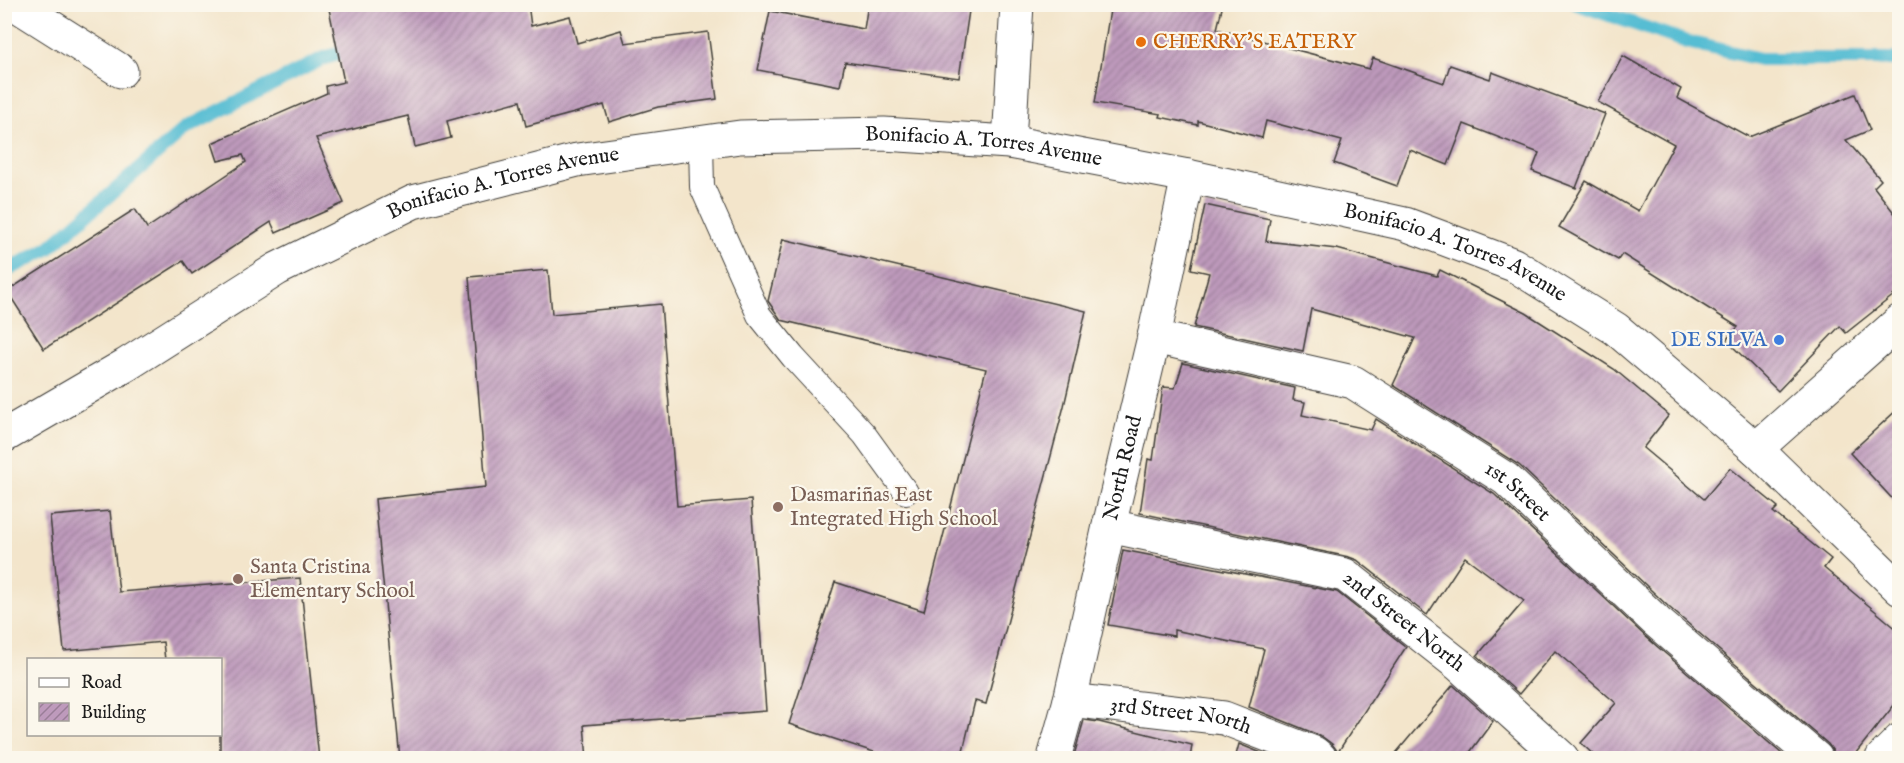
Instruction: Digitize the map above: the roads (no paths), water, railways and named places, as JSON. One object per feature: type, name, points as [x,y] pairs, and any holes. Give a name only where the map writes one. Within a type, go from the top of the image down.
[{"type":"street","points":[[15,4],[121,71]]},
{"type":"street","points":[[1009,142],[1017,4]]},
{"type":"street","name":"Bonifacio A. Torres Avenue","points":[[4,436],[126,364],[277,269],[413,202],[577,160],[740,137],[884,134],[1009,142],[1188,176],[1405,224],[1514,265],[1616,329],[1756,449],[1899,589]]},
{"type":"street","name":"North Road","points":[[1054,759],[1070,700],[1154,337],[1188,176]]},
{"type":"street","points":[[1756,449],[1899,321]]},
{"type":"street","name":"1st Street","points":[[1154,337],[1353,382],[1467,454],[1506,479],[1657,622],[1816,759]]},
{"type":"street","name":"2nd Street North","points":[[1109,526],[1345,575],[1459,665],[1562,759]]},
{"type":"street","name":"3rd Street North","points":[[1070,700],[1224,718],[1314,753],[1320,759]]},
{"type":"street","points":[[1882,759],[1899,740]]},
{"type":"lane","points":[[701,143],[702,187],[759,315],[793,357],[864,434],[906,492]]},
{"type":"waterway","points":[[1577,4],[1687,42],[1760,59],[1900,59]]},
{"type":"waterway","points":[[4,272],[49,248],[186,128],[322,59],[355,48]]},
{"type":"place","name":"CHERRY'S EATERY","points":[[1141,42]]},
{"type":"place","name":"DE SILVA","points":[[1779,340]]},
{"type":"place","name":"Dasmariñas East Integrated High School","points":[[778,507]]},
{"type":"place","name":"Santa Cristina Elementary School","points":[[238,579]]}]
